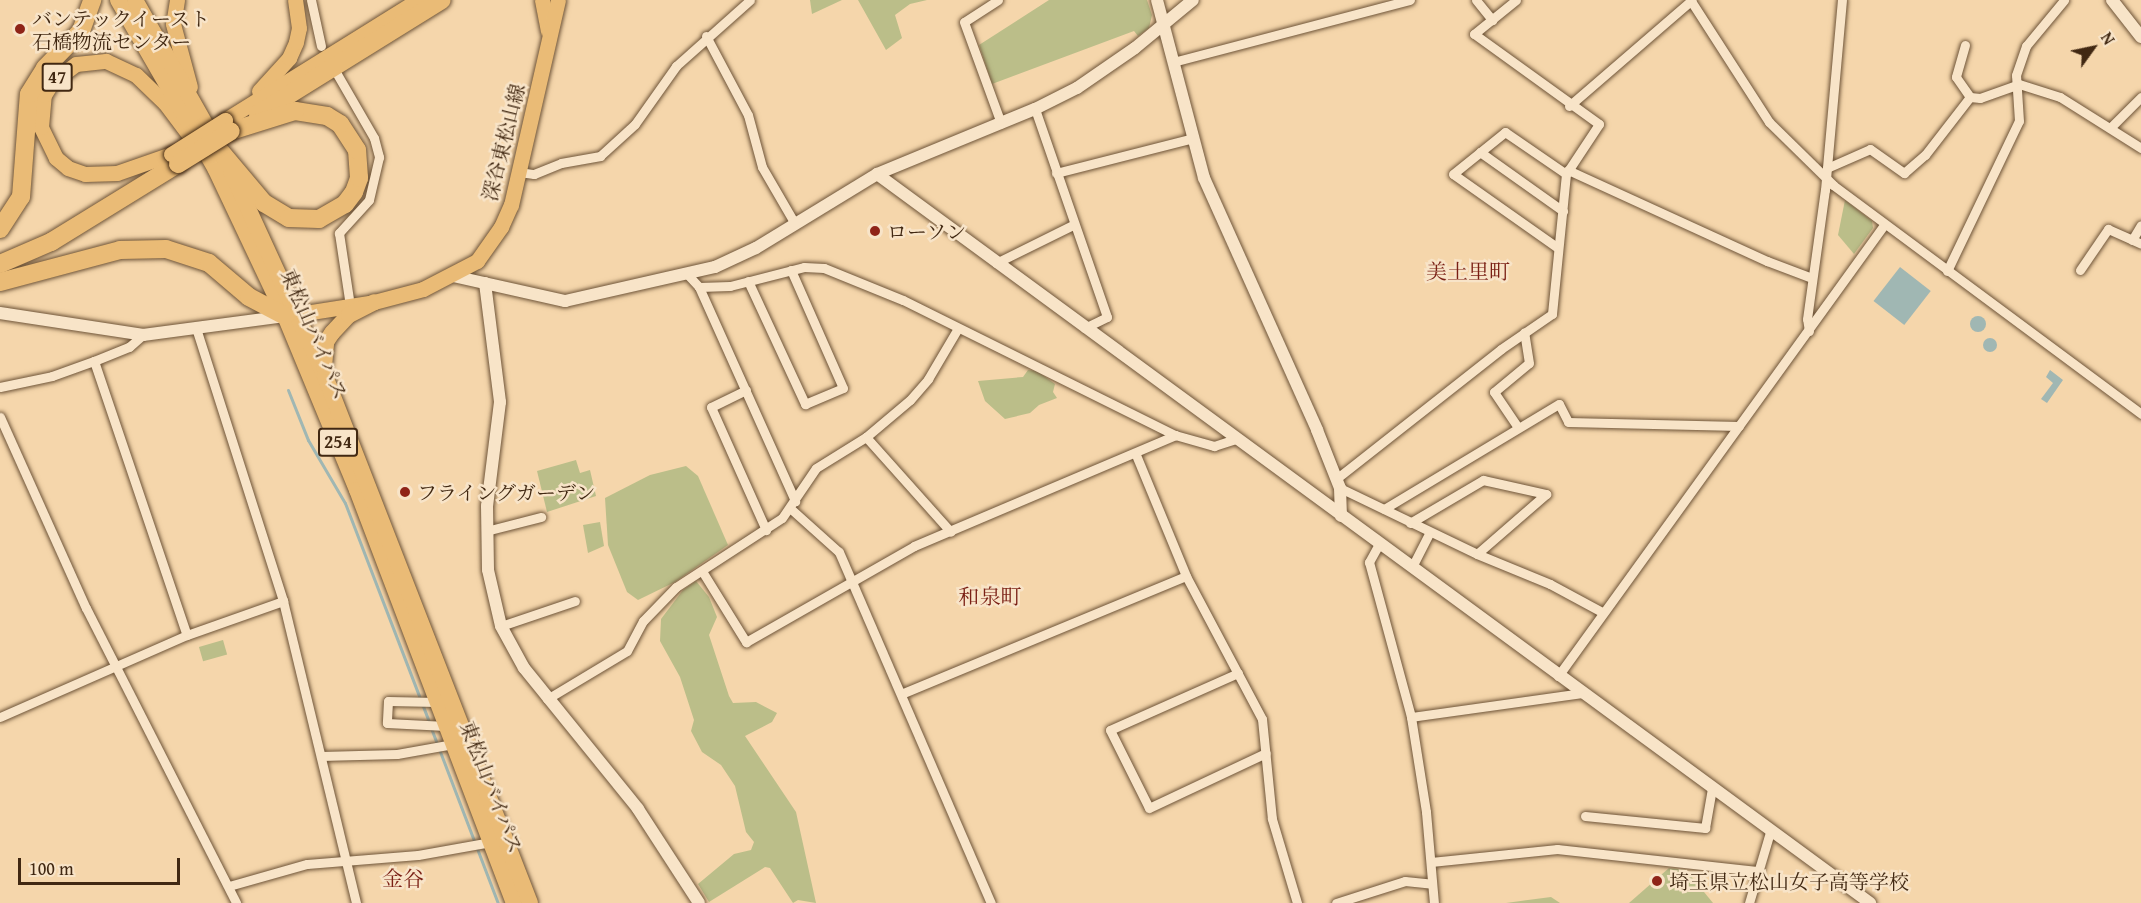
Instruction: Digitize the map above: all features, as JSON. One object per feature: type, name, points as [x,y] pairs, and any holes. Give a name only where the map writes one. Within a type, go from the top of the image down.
[{"type":"highway","points":[[0,229],[14,213],[21,197],[29,94],[45,68],[81,31],[92,0]]},
{"type":"highway","name":"東松山バイパス","points":[[118,0],[216,170],[325,376],[530,903]]},
{"type":"highway","name":"東松山バイパス","points":[[135,0],[221,152],[292,315],[436,702],[514,903]]},
{"type":"highway","points":[[0,264],[51,242],[228,126],[442,0]]},
{"type":"highway","points":[[221,152],[264,203],[289,218],[319,219],[339,209],[354,192],[359,178],[357,150],[340,124],[327,116],[295,111],[228,126]]},
{"type":"highway","points":[[0,251],[64,221],[175,159]]},
{"type":"highway","points":[[0,282],[120,250],[166,249],[209,263],[249,297],[292,315]]},
{"type":"highway","points":[[325,376],[325,349],[332,333],[349,315],[374,302]]},
{"type":"main road","points":[[177,0],[175,33],[195,104]]},
{"type":"main road","points":[[228,126],[289,58],[298,27],[295,0]]},
{"type":"main road","points":[[228,126],[418,0]]},
{"type":"main road","name":"深谷東松山線","points":[[542,0],[549,39]]},
{"type":"main road","name":"深谷東松山線","points":[[292,315],[374,302],[423,289],[453,276],[477,261],[490,245],[511,205],[558,0]]},
{"type":"main road","name":"47","points":[[175,159],[117,173],[85,174],[68,168],[56,158],[41,127],[44,95],[52,82],[76,64],[106,61],[122,66],[165,103],[216,170]]},
{"type":"street","points":[[311,0],[321,46]]},
{"type":"street","points":[[519,172],[534,174],[561,163],[600,156],[635,124],[676,66],[706,36],[750,0]]},
{"type":"street","points":[[998,0],[964,22],[1001,123]]},
{"type":"street","points":[[1157,0],[1193,138],[1216,211],[1269,317],[1338,484],[1341,516]]},
{"type":"street","points":[[453,276],[565,301],[688,275],[742,255],[877,174],[1035,109],[1092,79],[1193,0]]},
{"type":"street","points":[[1173,62],[1410,0]]},
{"type":"street","points":[[1476,0],[1492,20]]},
{"type":"street","points":[[1338,484],[1524,332],[1552,314],[1567,172],[1599,124],[1569,106],[1474,34],[1516,0]]},
{"type":"street","points":[[1809,331],[1812,278],[1826,173],[1842,0]]},
{"type":"street","points":[[1947,271],[2019,122],[2019,84],[2016,75],[2026,46],[2064,0]]},
{"type":"street","points":[[2112,0],[2141,37]]},
{"type":"street","points":[[1569,106],[1691,1],[1769,122],[1884,225],[2141,414]]},
{"type":"street","points":[[706,36],[752,125],[762,167],[795,224]]},
{"type":"street","points":[[1965,45],[1956,77],[1970,97],[1980,98],[2019,84],[2060,97],[2141,148]]},
{"type":"street","points":[[337,74],[374,138],[379,158],[369,200],[339,233],[350,306]]},
{"type":"street","points":[[1826,173],[1870,149],[1904,173],[1925,155],[1970,97]]},
{"type":"street","points":[[2110,128],[2141,97]]},
{"type":"street","points":[[1035,109],[1107,318],[1084,328]]},
{"type":"street","points":[[1558,248],[1453,174],[1505,132],[1567,172],[1767,261],[1812,278]]},
{"type":"street","points":[[1056,173],[1193,138]]},
{"type":"street","points":[[1480,152],[1563,211]]},
{"type":"street","points":[[877,174],[1770,832],[1870,903]]},
{"type":"street","points":[[996,263],[1074,225]]},
{"type":"street","points":[[1558,676],[1602,612],[1809,331],[1884,225]]},
{"type":"street","points":[[2080,270],[2108,229],[2136,242],[2141,225]]},
{"type":"street","points":[[699,287],[748,281],[791,270],[824,268],[851,278],[958,328],[1175,435],[1214,446],[1236,439]]},
{"type":"street","points":[[748,281],[805,404],[843,388],[791,270]]},
{"type":"street","points":[[688,275],[699,287],[746,390],[793,505],[836,548],[991,903]]},
{"type":"street","points":[[485,283],[500,402],[486,531],[488,570],[501,626],[547,699],[638,809],[699,903]]},
{"type":"street","points":[[0,313],[143,335],[292,315]]},
{"type":"street","points":[[196,328],[282,601],[356,903]]},
{"type":"street","points":[[547,699],[627,651],[649,613],[676,587],[766,530],[793,505],[816,468],[867,436],[919,390],[958,328]]},
{"type":"street","points":[[1517,426],[1494,392],[1529,363],[1524,332]]},
{"type":"street","points":[[0,387],[52,376],[94,361],[129,347],[143,335]]},
{"type":"street","points":[[94,361],[187,635]]},
{"type":"street","points":[[746,390],[711,407],[766,530]]},
{"type":"street","points":[[1384,509],[1517,426],[1559,404],[1568,422],[1739,426]]},
{"type":"street","points":[[0,417],[86,608],[236,903]]},
{"type":"street","points":[[702,571],[746,642],[914,546],[1136,455],[1175,435]]},
{"type":"street","points":[[867,436],[951,532]]},
{"type":"street","points":[[1136,455],[1186,576],[1262,719],[1272,819],[1297,903]]},
{"type":"street","points":[[1410,522],[1483,480],[1546,494],[1477,554]]},
{"type":"street","points":[[1338,484],[1430,532],[1477,554],[1543,580],[1602,612]]},
{"type":"street","points":[[486,531],[541,517]]},
{"type":"street","points":[[1412,567],[1430,532]]},
{"type":"street","points":[[1379,544],[1369,562],[1411,717],[1431,862],[1434,903]]},
{"type":"street","points":[[901,694],[1186,576]]},
{"type":"street","points":[[0,717],[187,635],[282,601]]},
{"type":"street","points":[[501,626],[575,601]]},
{"type":"street","points":[[1238,673],[1110,730],[1149,807],[1266,753]]},
{"type":"street","points":[[1411,717],[1581,693]]},
{"type":"street","points":[[436,702],[388,701],[387,723],[446,726]]},
{"type":"street","points":[[321,756],[397,754],[453,744]]},
{"type":"street","points":[[1585,816],[1705,828],[1712,789]]},
{"type":"street","points":[[1749,903],[1770,832]]},
{"type":"street","points":[[229,886],[307,864],[345,858],[418,855],[490,842]]},
{"type":"street","points":[[1431,862],[1557,849],[1757,871]]},
{"type":"street","points":[[1336,903],[1405,881],[1432,884]]},
{"type":"green space","points":[[810,0],[842,0],[812,14]]},
{"type":"green space","points":[[858,0],[927,0],[910,4],[895,15],[902,38],[886,50]]},
{"type":"green space","points":[[1049,0],[1147,0],[1152,15],[1149,28],[1138,36],[1134,31],[992,84],[979,45]]},
{"type":"green space","points":[[1845,200],[1872,221],[1873,228],[1854,254],[1838,235]]},
{"type":"green space","points":[[1028,370],[1037,371],[1055,384],[1053,392],[1057,398],[1039,405],[1030,413],[1005,419],[985,401],[978,381],[1023,377]]},
{"type":"green space","points":[[576,460],[580,473],[590,470],[596,496],[547,512],[537,471]]},
{"type":"green space","points":[[686,466],[698,476],[728,545],[675,582],[638,600],[627,592],[608,545],[605,498],[650,475]]},
{"type":"green space","points":[[600,522],[604,546],[588,553],[583,525]]},
{"type":"green space","points":[[696,581],[709,597],[717,617],[709,635],[733,703],[756,702],[777,713],[772,722],[745,736],[796,812],[816,903],[798,900],[793,903],[770,868],[765,867],[709,902],[698,884],[734,854],[751,850],[754,842],[746,832],[735,786],[721,765],[702,752],[691,731],[694,720],[680,677],[660,641],[661,619],[683,590]]},
{"type":"green space","points":[[223,640],[227,654],[203,661],[199,647]]},
{"type":"green space","points":[[1669,868],[1686,870],[1713,903],[1629,903]]},
{"type":"green space","points":[[1551,897],[1560,903],[1506,903]]},
{"type":"water","points":[[1900,267],[1931,291],[1904,325],[1874,301]]},
{"type":"water","points":[[1978,316],[1986,324],[1978,332],[1970,324]]},
{"type":"water","points":[[1987,338],[1993,338],[1997,345],[1993,352],[1987,352],[1983,348],[1983,342]]},
{"type":"water","points":[[2050,370],[2063,380],[2047,403],[2041,399],[2053,383],[2046,377]]},
{"type":"waterway","points":[[288,390],[308,440],[345,503],[429,722]]},
{"type":"waterway","points":[[431,728],[498,903]]},
{"type":"place","name":"バンテックイースト 石橋物流センター","points":[[20,29]]},
{"type":"place","name":"ローソン","points":[[875,231]]},
{"type":"place","name":"フライングガーデン","points":[[405,492]]},
{"type":"place","name":"埼玉県立松山女子高等学校","points":[[1657,881]]},
{"type":"district","name":"美土里町","points":[[1468,272]]},
{"type":"district","name":"和泉町","points":[[990,597]]},
{"type":"district","name":"金谷","points":[[403,879]]}]
